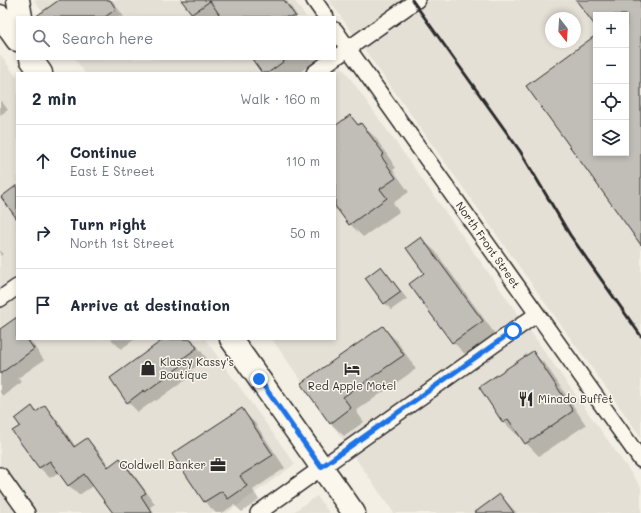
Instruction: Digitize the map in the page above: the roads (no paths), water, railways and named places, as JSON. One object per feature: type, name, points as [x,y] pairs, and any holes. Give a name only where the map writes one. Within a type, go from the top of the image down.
[{"type":"main road","points":[[18,0],[21,16]]},
{"type":"main road","points":[[0,16],[16,39]]},
{"type":"main road","points":[[32,60],[40,72]]},
{"type":"main road","points":[[232,340],[354,513]]},
{"type":"street","points":[[314,0],[325,16]]},
{"type":"street","points":[[336,57],[416,0]]},
{"type":"street","name":"North Front Street","points":[[336,31],[641,460]]},
{"type":"street","points":[[315,72],[331,60]]},
{"type":"street","points":[[0,299],[16,288]]},
{"type":"street","points":[[258,513],[536,314]]},
{"type":"street","points":[[0,475],[27,513]]},
{"type":"railway","points":[[412,0],[520,151],[570,235],[641,336]]},
{"type":"place","name":"Klassy Kassy's Boutique","points":[[148,368]]},
{"type":"place","name":"Red Apple Motel","points":[[352,369]]},
{"type":"place","name":"Minado Buffet","points":[[526,399]]},
{"type":"place","name":"Coldwell Banker","points":[[218,465]]}]
